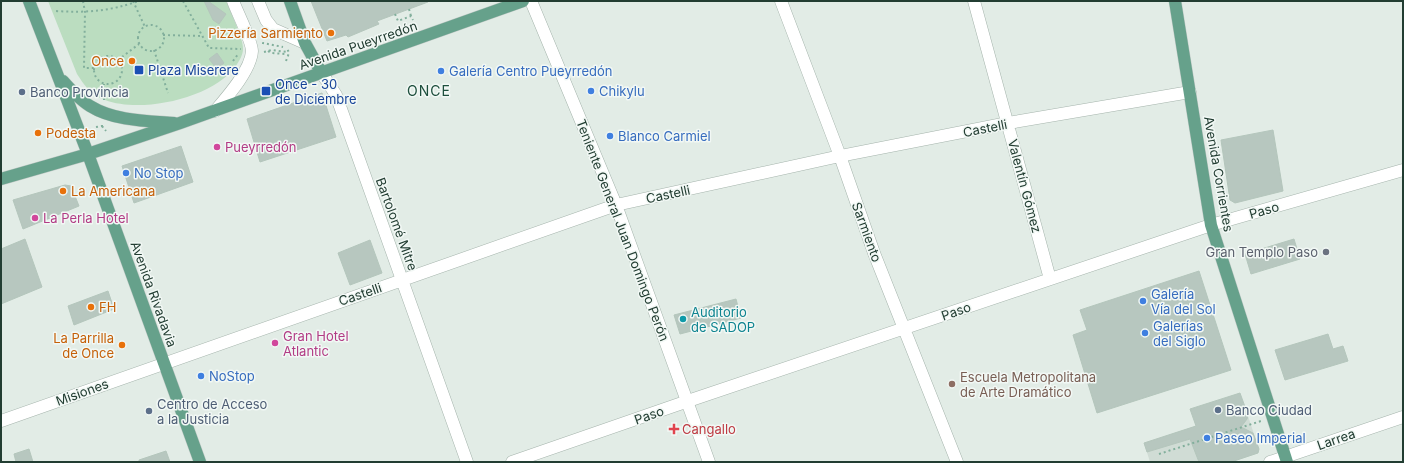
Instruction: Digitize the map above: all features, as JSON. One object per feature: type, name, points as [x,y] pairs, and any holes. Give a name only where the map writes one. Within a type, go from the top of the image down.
[{"type":"main road","name":"Avenida Rivadavia","points":[[29,1],[88,154],[200,462]]},
{"type":"main road","name":"Bartolomé Mitre","points":[[290,1],[305,43],[321,72]]},
{"type":"main road","name":"Avenida Pueyrredón","points":[[1,179],[88,154],[180,123],[523,1]]},
{"type":"main road","name":"Avenida Corrientes","points":[[1175,1],[1212,225],[1287,459]]},
{"type":"main road","points":[[59,78],[89,106],[103,113],[134,119],[180,123]]},
{"type":"street","points":[[215,111],[240,79],[252,50],[233,1]]},
{"type":"street","points":[[258,1],[266,20],[273,29],[279,33],[305,43]]},
{"type":"street","name":"Teniente General Juan Domingo Perón","points":[[532,1],[616,205],[627,239],[710,462]]},
{"type":"street","name":"Sarmiento","points":[[781,1],[840,156],[874,253],[957,462]]},
{"type":"street","name":"Valentín Gómez","points":[[974,1],[1050,279]]},
{"type":"street","name":"Bartolomé Mitre","points":[[321,72],[336,95],[467,462]]},
{"type":"street","name":"Castelli","points":[[164,363],[616,205],[840,156],[1008,124],[1190,92]]},
{"type":"street","name":"Paso","points":[[512,462],[688,401],[1212,225],[1403,170]]},
{"type":"street","name":"Misiones","points":[[1,421],[164,363]]},
{"type":"street","name":"Larrea","points":[[1270,462],[1287,459],[1403,417]]},
{"type":"path","points":[[84,1],[84,68],[95,68]]},
{"type":"path","points":[[56,11],[85,12],[108,10],[139,1]]},
{"type":"path","points":[[183,1],[209,48],[244,49]]},
{"type":"path","points":[[133,2],[145,27]]},
{"type":"path","points":[[408,9],[413,20]]},
{"type":"path","points":[[395,14],[398,21],[411,16]]},
{"type":"path","points":[[155,26],[163,35],[160,47],[154,50],[148,51],[139,44],[138,35],[145,27],[155,26]]},
{"type":"path","points":[[163,35],[203,36]]},
{"type":"path","points":[[286,61],[289,53],[288,48],[263,43],[263,52],[272,50],[287,53]]},
{"type":"path","points":[[118,60],[139,44]]},
{"type":"path","points":[[154,50],[168,93]]},
{"type":"path","points":[[233,61],[239,52]]},
{"type":"path","points":[[103,57],[112,57],[118,60],[122,66],[119,79],[112,84],[104,84],[99,81],[96,77],[95,68],[99,60],[103,57]]},
{"type":"path","points":[[104,84],[104,100]]},
{"type":"path","points":[[96,128],[102,125],[106,131]]},
{"type":"path","points":[[1159,454],[1273,418]]},
{"type":"shaded area","name":"Paseo Imperial","points":[[1246,410],[1259,449],[1256,453],[1231,462],[1150,462],[1144,443]]},
{"type":"green space","name":"Plaza Miserere","points":[[48,1],[226,1],[243,45],[241,58],[236,66],[225,77],[211,87],[194,95],[157,104],[120,104],[105,100],[92,93],[77,74]]},
{"type":"building","points":[[204,1],[208,1],[226,14],[219,24],[213,20]]},
{"type":"building","points":[[311,1],[428,2],[377,21],[379,24],[348,37],[346,35],[327,41]]},
{"type":"building","points":[[217,53],[224,63],[217,69],[209,59]]},
{"type":"building","points":[[322,93],[336,137],[260,162],[247,119]]},
{"type":"building","points":[[1273,130],[1283,191],[1235,203],[1230,200],[1221,140]]},
{"type":"building","points":[[181,146],[193,182],[134,203],[122,166]]},
{"type":"building","name":"La Perla Hotel","points":[[65,185],[71,186],[79,206],[23,229],[13,200]]},
{"type":"building","points":[[25,239],[42,287],[1,304],[1,249]]},
{"type":"building","points":[[1294,239],[1300,259],[1251,274],[1245,254]]},
{"type":"building","points":[[370,240],[382,273],[350,285],[338,253]]},
{"type":"building","points":[[1199,271],[1231,370],[1097,413],[1073,335],[1087,330],[1080,310]]},
{"type":"building","name":"FH","points":[[108,291],[114,309],[74,325],[68,306]]},
{"type":"building","points":[[736,299],[741,318],[680,334],[674,315]]},
{"type":"building","points":[[1328,334],[1333,349],[1343,346],[1348,361],[1285,380],[1275,350]]},
{"type":"building","name":"Paseo Imperial","points":[[1240,393],[1248,415],[1241,427],[1253,433],[1259,449],[1258,453],[1231,462],[1199,462],[1190,439],[1147,452],[1144,443],[1196,426],[1190,409]]},
{"type":"building","points":[[29,449],[33,462],[16,462],[14,454]]},
{"type":"building","points":[[166,451],[170,462],[139,462],[139,460]]},
{"type":"place","name":"Pizzería Sarmiento","points":[[331,33]]},
{"type":"place","name":"Once","points":[[132,61]]},
{"type":"place","name":"Plaza Miserere","points":[[139,70]]},
{"type":"place","name":"Galería Centro Pueyrredón","points":[[441,71]]},
{"type":"place","name":"Once - 30 de Diciembre","points":[[266,91]]},
{"type":"place","name":"Chikylu","points":[[591,91]]},
{"type":"place","name":"Banco Provincia","points":[[22,92]]},
{"type":"place","name":"Podesta","points":[[38,133]]},
{"type":"place","name":"Blanco Carmiel","points":[[610,136]]},
{"type":"place","name":"Pueyrredón","points":[[217,147]]},
{"type":"place","name":"No Stop","points":[[126,173]]},
{"type":"place","name":"La Americana","points":[[63,191]]},
{"type":"place","name":"La Perla Hotel","points":[[35,218]]},
{"type":"place","name":"Gran Templo Paso","points":[[1326,252]]},
{"type":"place","name":"Galería Vía del Sol","points":[[1143,301]]},
{"type":"place","name":"FH","points":[[91,307]]},
{"type":"place","name":"Auditorio de SADOP","points":[[683,319]]},
{"type":"place","name":"Galerías del Siglo","points":[[1145,333]]},
{"type":"place","name":"Gran Hotel Atlantic","points":[[275,343]]},
{"type":"place","name":"La Parrilla de Once","points":[[122,345]]},
{"type":"place","name":"NoStop","points":[[201,376]]},
{"type":"place","name":"Escuela Metropolitana de Arte Dramático","points":[[952,384]]},
{"type":"place","name":"Banco Ciudad","points":[[1218,410]]},
{"type":"place","name":"Centro de Acceso a la Justicia","points":[[149,411]]},
{"type":"place","name":"Cangallo","points":[[674,429]]},
{"type":"place","name":"Paseo Imperial","points":[[1207,438]]},
{"type":"district","name":"ONCE","points":[[429,91]]}]
